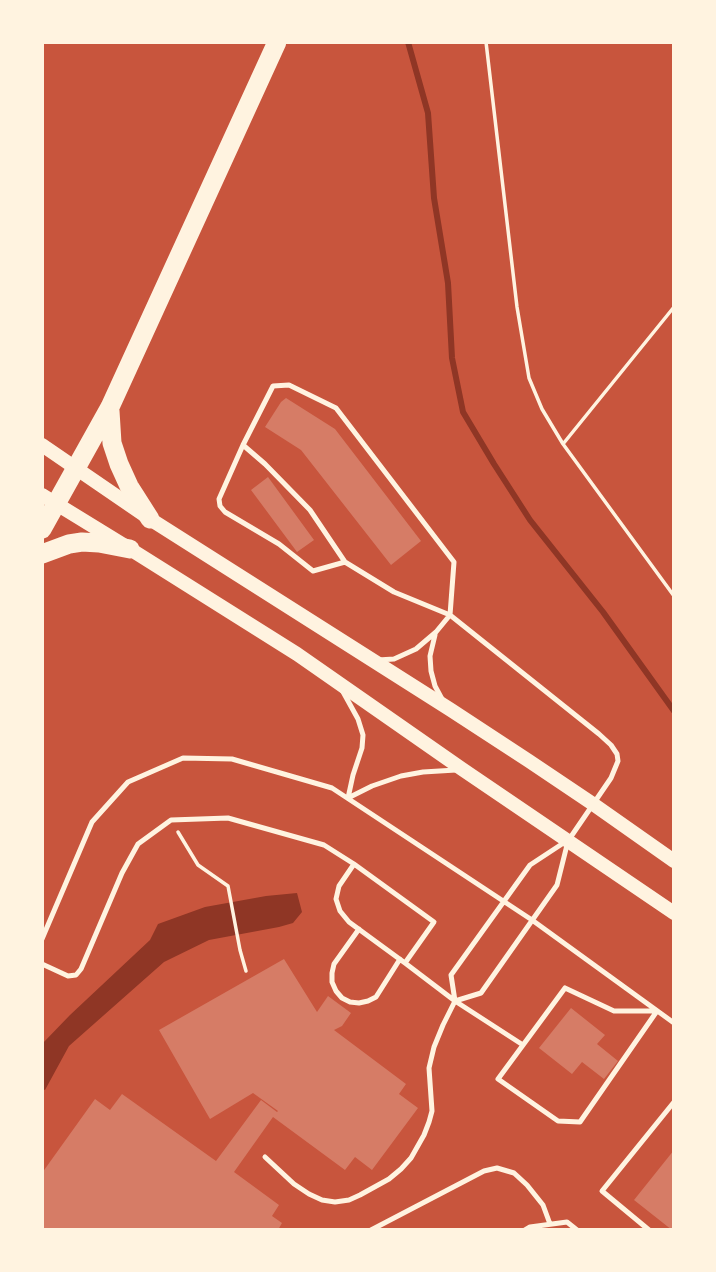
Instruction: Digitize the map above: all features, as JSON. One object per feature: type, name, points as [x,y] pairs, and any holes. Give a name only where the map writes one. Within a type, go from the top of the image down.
[{"type":"highway","points":[[42,529],[48,500],[76,469],[110,407],[277,42]]},
{"type":"highway","points":[[110,407],[112,443],[119,464],[150,519]]},
{"type":"highway","points":[[42,554],[82,542],[130,549]]},
{"type":"main road","points":[[42,445],[150,519],[451,710],[674,861]]},
{"type":"main road","points":[[48,500],[337,681],[674,913]]},
{"type":"lane","points":[[345,562],[313,571],[279,544],[225,512],[220,506],[219,499],[273,386],[289,385],[336,408],[454,562],[450,615],[436,632],[405,655],[382,660],[368,658]]},
{"type":"lane","points":[[243,445],[310,510],[345,562],[394,592],[450,615],[611,745],[617,754],[615,769],[568,841],[557,885],[481,993],[455,1000]]},
{"type":"lane","points":[[436,632],[430,656],[431,671],[435,686],[451,710]]},
{"type":"lane","points":[[337,681],[358,719],[362,734],[362,748],[348,798]]},
{"type":"lane","points":[[42,939],[92,821],[128,782],[183,758],[232,759],[332,788],[532,920],[674,1023]]},
{"type":"lane","points":[[348,798],[401,776],[462,769]]},
{"type":"lane","points":[[42,964],[68,976],[76,975],[138,844],[171,820],[228,818],[324,845],[434,922],[376,997],[359,1003],[342,998],[332,982],[332,973],[334,964],[359,929]]},
{"type":"lane","points":[[265,1157],[309,1194],[335,1202],[360,1195],[401,1169],[411,1158],[424,1135],[432,1111],[429,1068],[434,1047],[455,1000],[451,975],[530,865],[568,841]]},
{"type":"lane","points":[[354,864],[339,886],[336,899],[340,912],[455,1000],[523,1045]]},
{"type":"lane","points":[[565,988],[614,1011],[657,1011],[580,1122],[558,1121],[498,1079],[565,988]]},
{"type":"lane","points":[[649,1230],[602,1191],[674,1102]]},
{"type":"lane","points":[[372,1230],[484,1171],[497,1168],[514,1173],[527,1185],[543,1205],[550,1224]]},
{"type":"lane","points":[[525,1230],[567,1222],[577,1230]]},
{"type":"path","points":[[486,42],[517,307],[529,378],[542,409],[563,444],[674,596]]},
{"type":"path","points":[[563,444],[674,307]]},
{"type":"path","points":[[171,820],[198,865],[228,886],[246,971]]},
{"type":"shaded area","points":[[297,893],[302,912],[293,923],[209,940],[164,962],[69,1046],[45,1090],[42,1089],[42,1044],[150,940],[158,924],[205,907]]},
{"type":"building","points":[[286,398],[335,429],[421,541],[391,565],[301,450],[265,427]]},
{"type":"building","points":[[268,477],[314,540],[297,552],[251,490]]},
{"type":"building","points":[[284,959],[317,1012],[328,996],[351,1013],[342,1026],[334,1030],[406,1084],[399,1094],[418,1108],[372,1170],[355,1157],[345,1170],[273,1117],[234,1172],[279,1205],[272,1216],[282,1223],[278,1230],[42,1230],[42,1173],[95,1099],[110,1110],[122,1094],[216,1161],[261,1100],[278,1111],[253,1093],[210,1119],[159,1030]]},
{"type":"building","points":[[571,1008],[605,1035],[597,1044],[618,1061],[604,1079],[582,1062],[572,1074],[539,1048]]},
{"type":"building","points":[[674,1150],[674,1230],[672,1230],[634,1200]]},
{"type":"waterway","points":[[408,42],[428,113],[434,198],[448,283],[452,358],[463,412],[530,520],[603,612],[674,711]]}]
